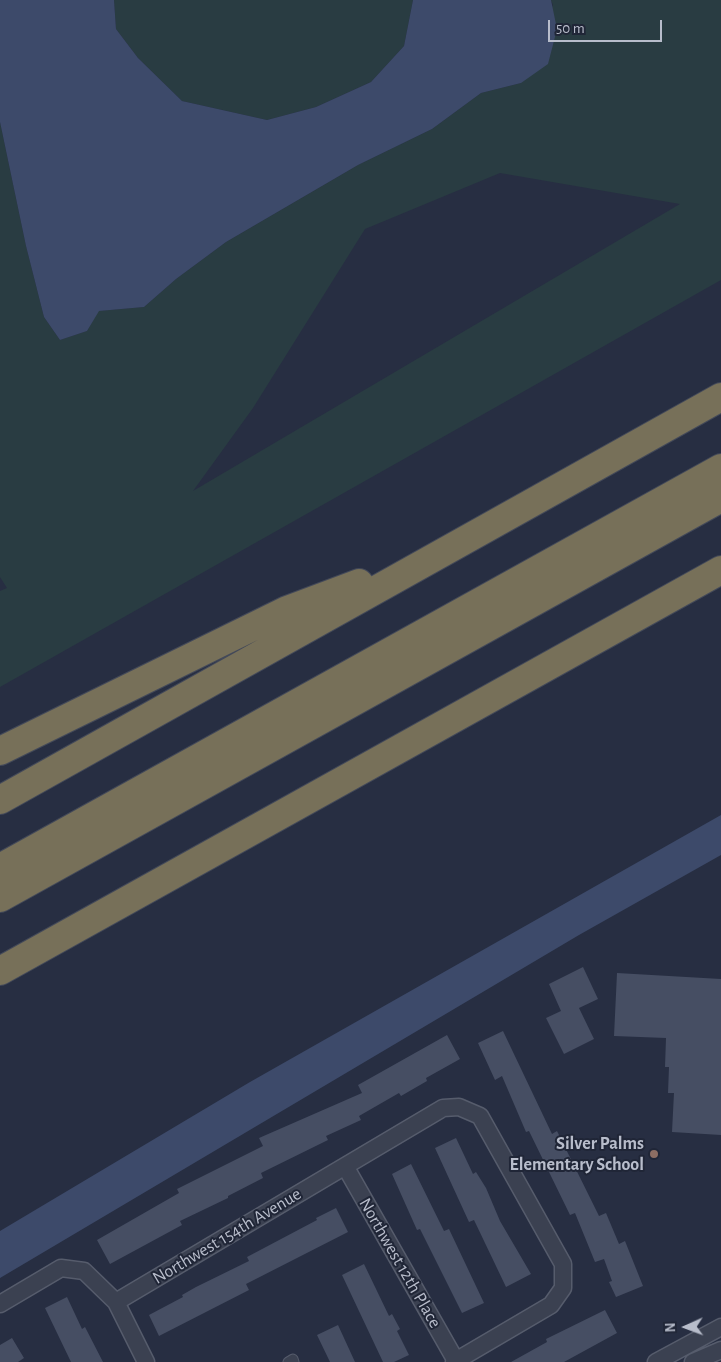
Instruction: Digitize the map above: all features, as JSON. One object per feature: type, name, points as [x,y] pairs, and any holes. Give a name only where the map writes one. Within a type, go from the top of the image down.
[{"type":"highway","points":[[0,800],[721,397]]},
{"type":"highway","points":[[0,868],[721,468]]},
{"type":"highway","points":[[0,898],[721,498]]},
{"type":"highway","points":[[0,751],[288,610],[442,552]]},
{"type":"highway","points":[[0,971],[721,570]]},
{"type":"highway","points":[[0,917],[228,787],[251,759]]},
{"type":"highway","points":[[0,978],[89,922]]},
{"type":"street","name":"Northwest 154th Avenue","points":[[116,1302],[444,1108],[459,1107],[480,1116],[563,1264],[563,1288],[551,1305],[455,1361]]},
{"type":"street","name":"Northwest 12th Place","points":[[345,1166],[455,1361]]},
{"type":"street","points":[[0,1304],[61,1268],[84,1271],[116,1302],[146,1362]]},
{"type":"street","points":[[656,1362],[721,1327]]},
{"type":"street","points":[[693,1362],[721,1350]]},
{"type":"lane","points":[[288,1362],[293,1360],[294,1362]]},
{"type":"shaded area","points":[[114,0],[413,0],[404,46],[371,82],[316,107],[267,120],[182,101],[138,58],[116,29]]},
{"type":"shaded area","points":[[551,0],[721,0],[721,280],[0,687],[0,591],[7,588],[0,577],[0,122],[26,246],[44,317],[60,340],[87,331],[98,311],[144,307],[176,279],[226,242],[358,165],[432,129],[481,93],[521,83],[553,5]],"holes":[[[500,173],[680,204],[193,491],[253,408],[365,229]]]},
{"type":"water","points":[[0,0],[114,0],[116,29],[138,58],[182,101],[267,120],[316,107],[371,82],[404,46],[413,0],[551,0],[557,29],[548,64],[521,83],[481,93],[432,129],[358,165],[226,242],[176,279],[144,307],[99,311],[87,331],[60,340],[44,317],[26,246],[0,122]]},
{"type":"water","points":[[721,815],[721,855],[579,935],[0,1278],[0,1231],[250,1082]]},
{"type":"building","points":[[583,967],[598,999],[579,1008],[594,1039],[564,1054],[546,1018],[561,1011],[549,984]]},
{"type":"building","points":[[617,973],[721,979],[721,1135],[672,1132],[674,1093],[668,1093],[669,1067],[665,1067],[666,1038],[614,1036]]},
{"type":"building","points":[[503,1031],[552,1134],[557,1131],[599,1216],[606,1213],[619,1244],[625,1241],[643,1286],[616,1297],[609,1282],[612,1281],[604,1259],[595,1262],[575,1213],[570,1215],[529,1131],[526,1132],[502,1076],[495,1080],[478,1043]]},
{"type":"building","points":[[447,1035],[460,1059],[426,1078],[427,1081],[401,1096],[399,1093],[359,1116],[361,1120],[326,1136],[328,1140],[261,1173],[263,1178],[228,1196],[228,1198],[180,1221],[182,1225],[110,1264],[97,1240],[179,1193],[177,1189],[263,1146],[259,1138],[362,1093],[358,1085]]},
{"type":"building","points":[[456,1138],[473,1174],[476,1172],[486,1188],[500,1221],[531,1274],[506,1287],[474,1220],[469,1222],[435,1148]]},
{"type":"building","points":[[411,1164],[444,1231],[449,1229],[484,1303],[462,1313],[420,1229],[417,1230],[392,1174]]},
{"type":"building","points":[[336,1208],[348,1232],[246,1284],[249,1290],[159,1336],[149,1315],[183,1297],[182,1295],[196,1287],[249,1261],[247,1257]]},
{"type":"building","points":[[364,1264],[389,1316],[392,1314],[400,1329],[397,1331],[409,1355],[394,1362],[383,1362],[342,1275]]},
{"type":"building","points":[[67,1297],[82,1329],[85,1327],[103,1362],[71,1362],[45,1308]]},
{"type":"building","points":[[605,1310],[617,1333],[564,1362],[511,1362],[547,1342],[546,1339]]},
{"type":"building","points":[[338,1325],[355,1362],[330,1362],[317,1335]]},
{"type":"building","points":[[12,1338],[24,1358],[18,1362],[0,1362],[0,1345]]},
{"type":"place","name":"Silver Palms Elementary School","points":[[654,1154]]}]
